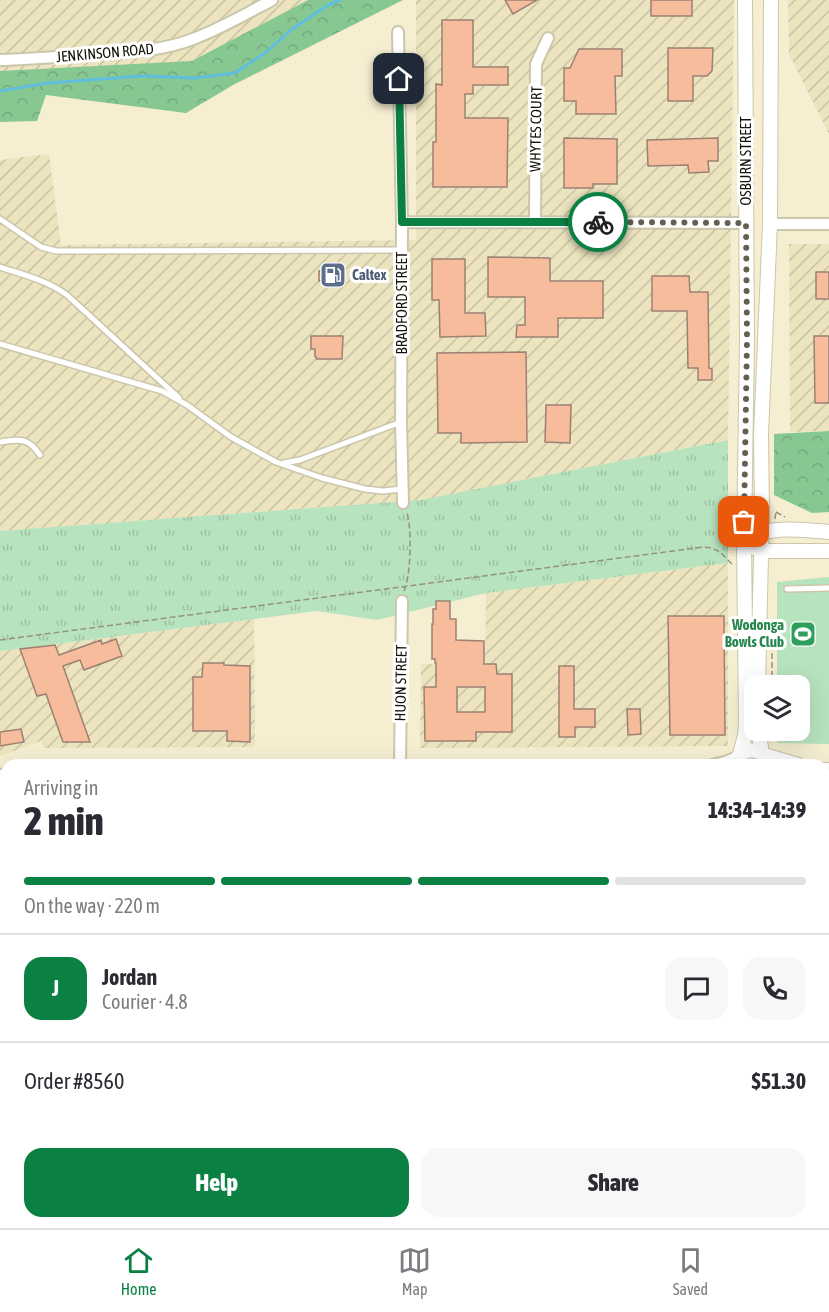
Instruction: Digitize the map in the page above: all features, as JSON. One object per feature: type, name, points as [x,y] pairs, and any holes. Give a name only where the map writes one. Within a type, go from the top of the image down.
[{"type":"street","name":"JENKINSON ROAD","points":[[0,60],[150,50],[171,46],[224,26],[272,0]]},
{"type":"street","name":"OSBURN STREET","points":[[737,759],[745,735],[746,723],[745,0]]},
{"type":"street","name":"OSBURN STREET","points":[[758,675],[761,434],[770,224],[771,0]]},
{"type":"street","name":"BRADFORD STREET","points":[[398,32],[402,222],[403,503]]},
{"type":"street","name":"WHYTES COURT","points":[[535,222],[536,64],[548,38]]},
{"type":"street","points":[[402,222],[829,224]]},
{"type":"street","points":[[744,542],[761,532],[775,530],[829,532]]},
{"type":"street","points":[[744,542],[761,551],[829,551]]},
{"type":"street","name":"HUON STREET","points":[[400,759],[402,601]]},
{"type":"street","points":[[761,741],[766,758]]},
{"type":"street","points":[[737,759],[750,750],[756,750],[766,758]]},
{"type":"lane","points":[[0,219],[41,248],[56,251],[402,250]]},
{"type":"lane","points":[[0,267],[43,281],[67,295],[187,405],[231,437],[276,462],[335,482],[365,489],[383,491],[402,489]]},
{"type":"lane","points":[[0,344],[162,392],[187,405]]},
{"type":"lane","points":[[276,462],[292,462],[401,422]]},
{"type":"lane","points":[[0,442],[26,441],[40,455]]},
{"type":"lane","points":[[787,589],[829,588]]},
{"type":"path","points":[[403,503],[411,530],[406,587]]},
{"type":"path","points":[[0,640],[707,547],[722,553],[732,565]]},
{"type":"shaded area","points":[[0,0],[308,0],[192,62],[0,71]]},
{"type":"shaded area","points":[[416,0],[734,0],[728,440],[420,500],[0,531],[0,160],[49,154],[61,245],[416,240]]},
{"type":"shaded area","points":[[788,0],[829,0],[829,134],[789,54]]},
{"type":"shaded area","points":[[789,244],[829,244],[829,431],[790,432]]},
{"type":"shaded area","points":[[728,563],[728,746],[420,748],[421,664],[485,664],[486,593]]},
{"type":"shaded area","points":[[254,619],[255,747],[44,748],[41,741],[0,756],[0,651]]},
{"type":"green space","points":[[308,0],[403,0],[233,85],[186,113],[46,95],[37,121],[0,122],[0,71],[192,61]]},
{"type":"green space","points":[[829,431],[829,512],[812,513],[774,495],[774,434]]},
{"type":"green space","points":[[728,440],[728,563],[486,593],[377,620],[317,611],[0,651],[0,531],[420,500]]},
{"type":"green space","name":"Wodonga Bowls Club","points":[[829,577],[829,744],[777,743],[777,741],[810,741],[810,675],[777,675],[777,582]]},
{"type":"building","points":[[505,0],[537,0],[513,14]]},
{"type":"building","points":[[651,0],[692,0],[692,16],[651,16]]},
{"type":"building","points":[[442,20],[473,20],[473,67],[508,67],[508,85],[473,85],[473,94],[465,94],[465,118],[508,118],[507,187],[433,187],[436,84],[442,85]]},
{"type":"building","points":[[668,48],[713,48],[712,71],[707,76],[693,76],[693,101],[668,101]]},
{"type":"building","points":[[579,49],[622,49],[622,76],[615,76],[616,114],[576,114],[576,101],[564,101],[564,68],[570,68]]},
{"type":"building","points":[[564,138],[617,139],[617,184],[593,184],[593,188],[564,188]]},
{"type":"building","points":[[718,138],[718,161],[708,161],[709,172],[689,173],[688,165],[648,166],[647,140]]},
{"type":"building","points":[[488,257],[550,258],[550,281],[603,281],[603,318],[558,318],[558,337],[516,337],[517,325],[525,325],[525,297],[488,297]]},
{"type":"building","points":[[432,259],[465,259],[465,313],[485,313],[486,336],[440,337],[439,300],[432,300]]},
{"type":"building","points":[[338,270],[338,281],[319,281],[319,271]]},
{"type":"building","points":[[816,272],[829,272],[829,299],[816,299]]},
{"type":"building","points":[[652,276],[689,276],[690,292],[708,292],[709,368],[712,369],[712,380],[698,380],[698,368],[688,368],[687,311],[652,311]]},
{"type":"building","points":[[311,336],[343,336],[342,359],[317,359],[315,349],[311,349]]},
{"type":"building","points":[[814,336],[829,336],[829,403],[815,403]]},
{"type":"building","points":[[526,352],[527,442],[461,443],[461,433],[438,433],[437,353]]},
{"type":"building","points":[[546,405],[571,405],[570,443],[545,442]]},
{"type":"building","points":[[436,601],[450,601],[450,619],[456,619],[456,640],[484,641],[484,664],[496,664],[497,674],[512,674],[512,732],[476,732],[476,741],[425,741],[424,687],[436,687],[436,663],[435,659],[432,659],[432,624],[433,609],[436,609]],"holes":[[[457,687],[485,687],[485,712],[457,712]]]},
{"type":"building","points":[[668,616],[724,616],[725,735],[670,735]]},
{"type":"building","points":[[116,639],[122,656],[84,670],[80,660],[63,666],[90,742],[63,742],[46,694],[37,696],[20,649],[55,645],[59,655],[101,640],[102,644]]},
{"type":"building","points":[[203,663],[250,666],[250,742],[227,741],[227,731],[193,731],[193,677],[202,677]]},
{"type":"building","points":[[559,666],[574,666],[574,709],[595,709],[595,727],[575,727],[575,737],[559,737]]},
{"type":"building","points":[[627,709],[640,709],[641,734],[628,735]]},
{"type":"building","points":[[21,729],[24,742],[0,746],[0,732]]},
{"type":"waterway","points":[[0,91],[48,83],[143,76],[196,78],[235,73],[265,53],[291,30],[328,5],[340,0]]},
{"type":"way so far","points":[[598,222],[746,223],[744,522]]},
{"type":"place","name":"Caltex","points":[[333,275]]},
{"type":"place","name":"Wodonga Bowls Club","points":[[803,634]]},
{"type":"route","points":[[399,79],[402,222],[598,222]]}]
